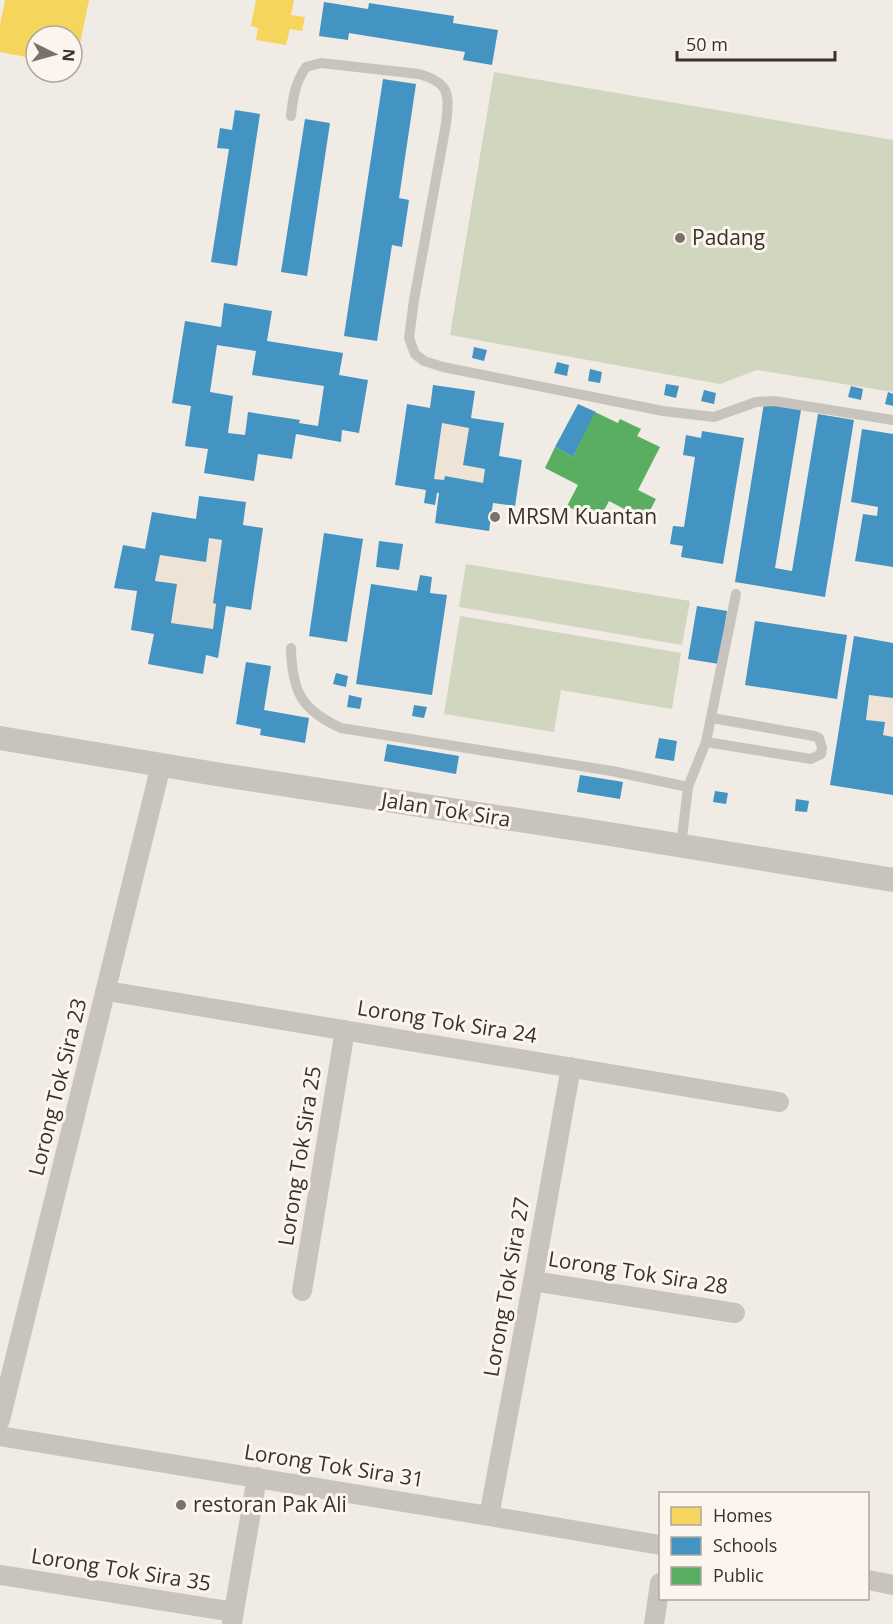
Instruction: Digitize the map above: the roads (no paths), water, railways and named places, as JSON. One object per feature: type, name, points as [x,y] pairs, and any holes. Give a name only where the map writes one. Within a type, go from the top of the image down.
[{"type":"street","name":"Jalan Tok Sira","points":[[0,738],[893,880]]},
{"type":"street","name":"Lorong Tok Sira 23","points":[[0,1420],[161,765]]},
{"type":"street","name":"Lorong Tok Sira 24","points":[[107,991],[779,1102]]},
{"type":"street","name":"Lorong Tok Sira 25","points":[[302,1291],[345,1030]]},
{"type":"street","name":"Lorong Tok Sira 27","points":[[489,1516],[571,1067]]},
{"type":"street","name":"Lorong Tok Sira 28","points":[[533,1281],[735,1313]]},
{"type":"street","name":"Lorong Tok Sira 31","points":[[0,1436],[659,1545]]},
{"type":"street","points":[[233,1618],[257,1477]]},
{"type":"street","name":"Lorong Tok Sira 35","points":[[0,1575],[233,1618]]},
{"type":"street","points":[[869,1580],[893,1585]]},
{"type":"street","points":[[654,1624],[659,1590]]},
{"type":"lane","points":[[291,116],[294,88],[299,77],[306,67],[321,63],[419,74],[434,78],[445,88],[448,103],[446,124],[414,300],[410,338],[415,354],[424,361],[443,367],[663,411],[699,416],[714,417],[756,402],[774,401],[893,420]]},
{"type":"lane","points":[[681,846],[688,787],[706,742],[712,718],[736,594]]},
{"type":"lane","points":[[291,648],[292,672],[299,693],[311,711],[323,720],[341,728],[612,771],[688,787]]},
{"type":"lane","points":[[706,742],[811,759],[819,756],[822,748],[819,738],[814,736],[712,718]]},
{"type":"place","name":"Padang","points":[[680,238]]},
{"type":"place","name":"MRSM Kuantan","points":[[495,517]]},
{"type":"place","name":"restoran Pak Ali","points":[[181,1505]]}]
